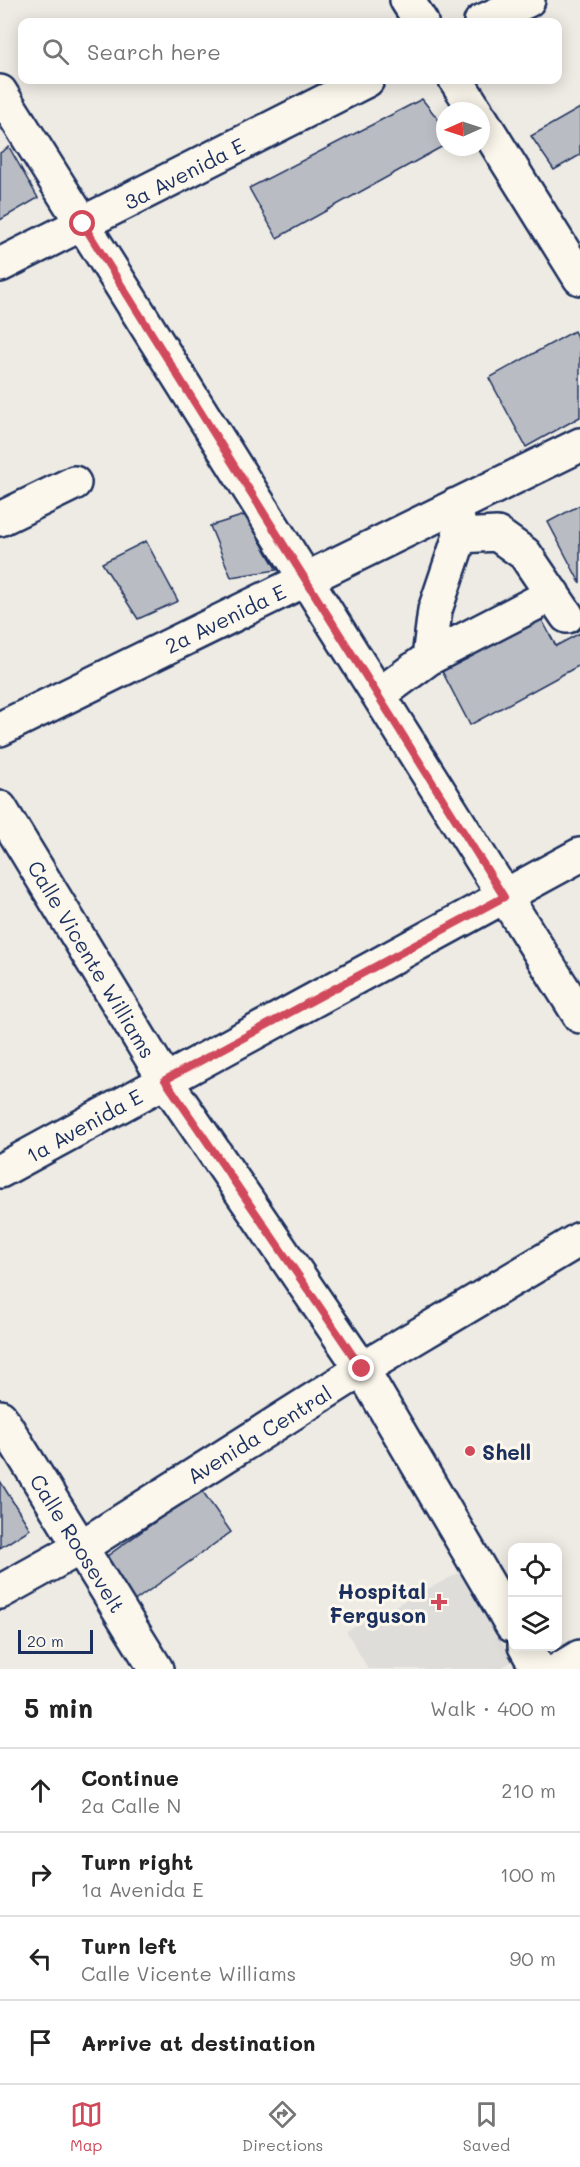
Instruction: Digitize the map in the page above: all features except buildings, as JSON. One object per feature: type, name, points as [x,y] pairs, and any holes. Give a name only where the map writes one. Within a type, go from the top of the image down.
[{"type":"street","points":[[407,0],[418,18]]},
{"type":"street","points":[[490,18],[528,0]]},
{"type":"street","name":"3a Avenida E","points":[[0,265],[359,84]]},
{"type":"street","points":[[459,84],[470,102]]},
{"type":"street","points":[[0,92],[580,1016]]},
{"type":"street","points":[[490,133],[580,278]]},
{"type":"street","name":"2a Avenida E","points":[[0,729],[306,578],[458,520],[580,445]]},
{"type":"street","points":[[0,519],[74,483]]},
{"type":"street","points":[[379,695],[429,658],[560,605],[525,554],[497,534],[458,520],[435,610],[429,658]]},
{"type":"street","name":"Calle Vicente Williams","points":[[0,808],[165,1080],[362,1369],[508,1617]]},
{"type":"street","name":"1a Avenida E","points":[[0,1171],[580,855]]},
{"type":"street","name":"Avenida Central","points":[[0,1592],[81,1547],[362,1369],[580,1239]]},
{"type":"street","name":"Calle Roosevelt","points":[[0,1417],[156,1669]]},
{"type":"street","points":[[527,1651],[538,1669]]},
{"type":"street","points":[[560,1669],[580,1657]]},
{"type":"shaded area","name":"Hospital Ferguson","points":[[459,1573],[513,1661],[499,1669],[368,1669],[346,1631]]},
{"type":"place","name":"Shell","points":[[470,1451]]},
{"type":"place","name":"Hospital Ferguson","points":[[439,1602]]},
{"type":"route","points":[[83,224],[504,897],[165,1080],[362,1369]]}]
